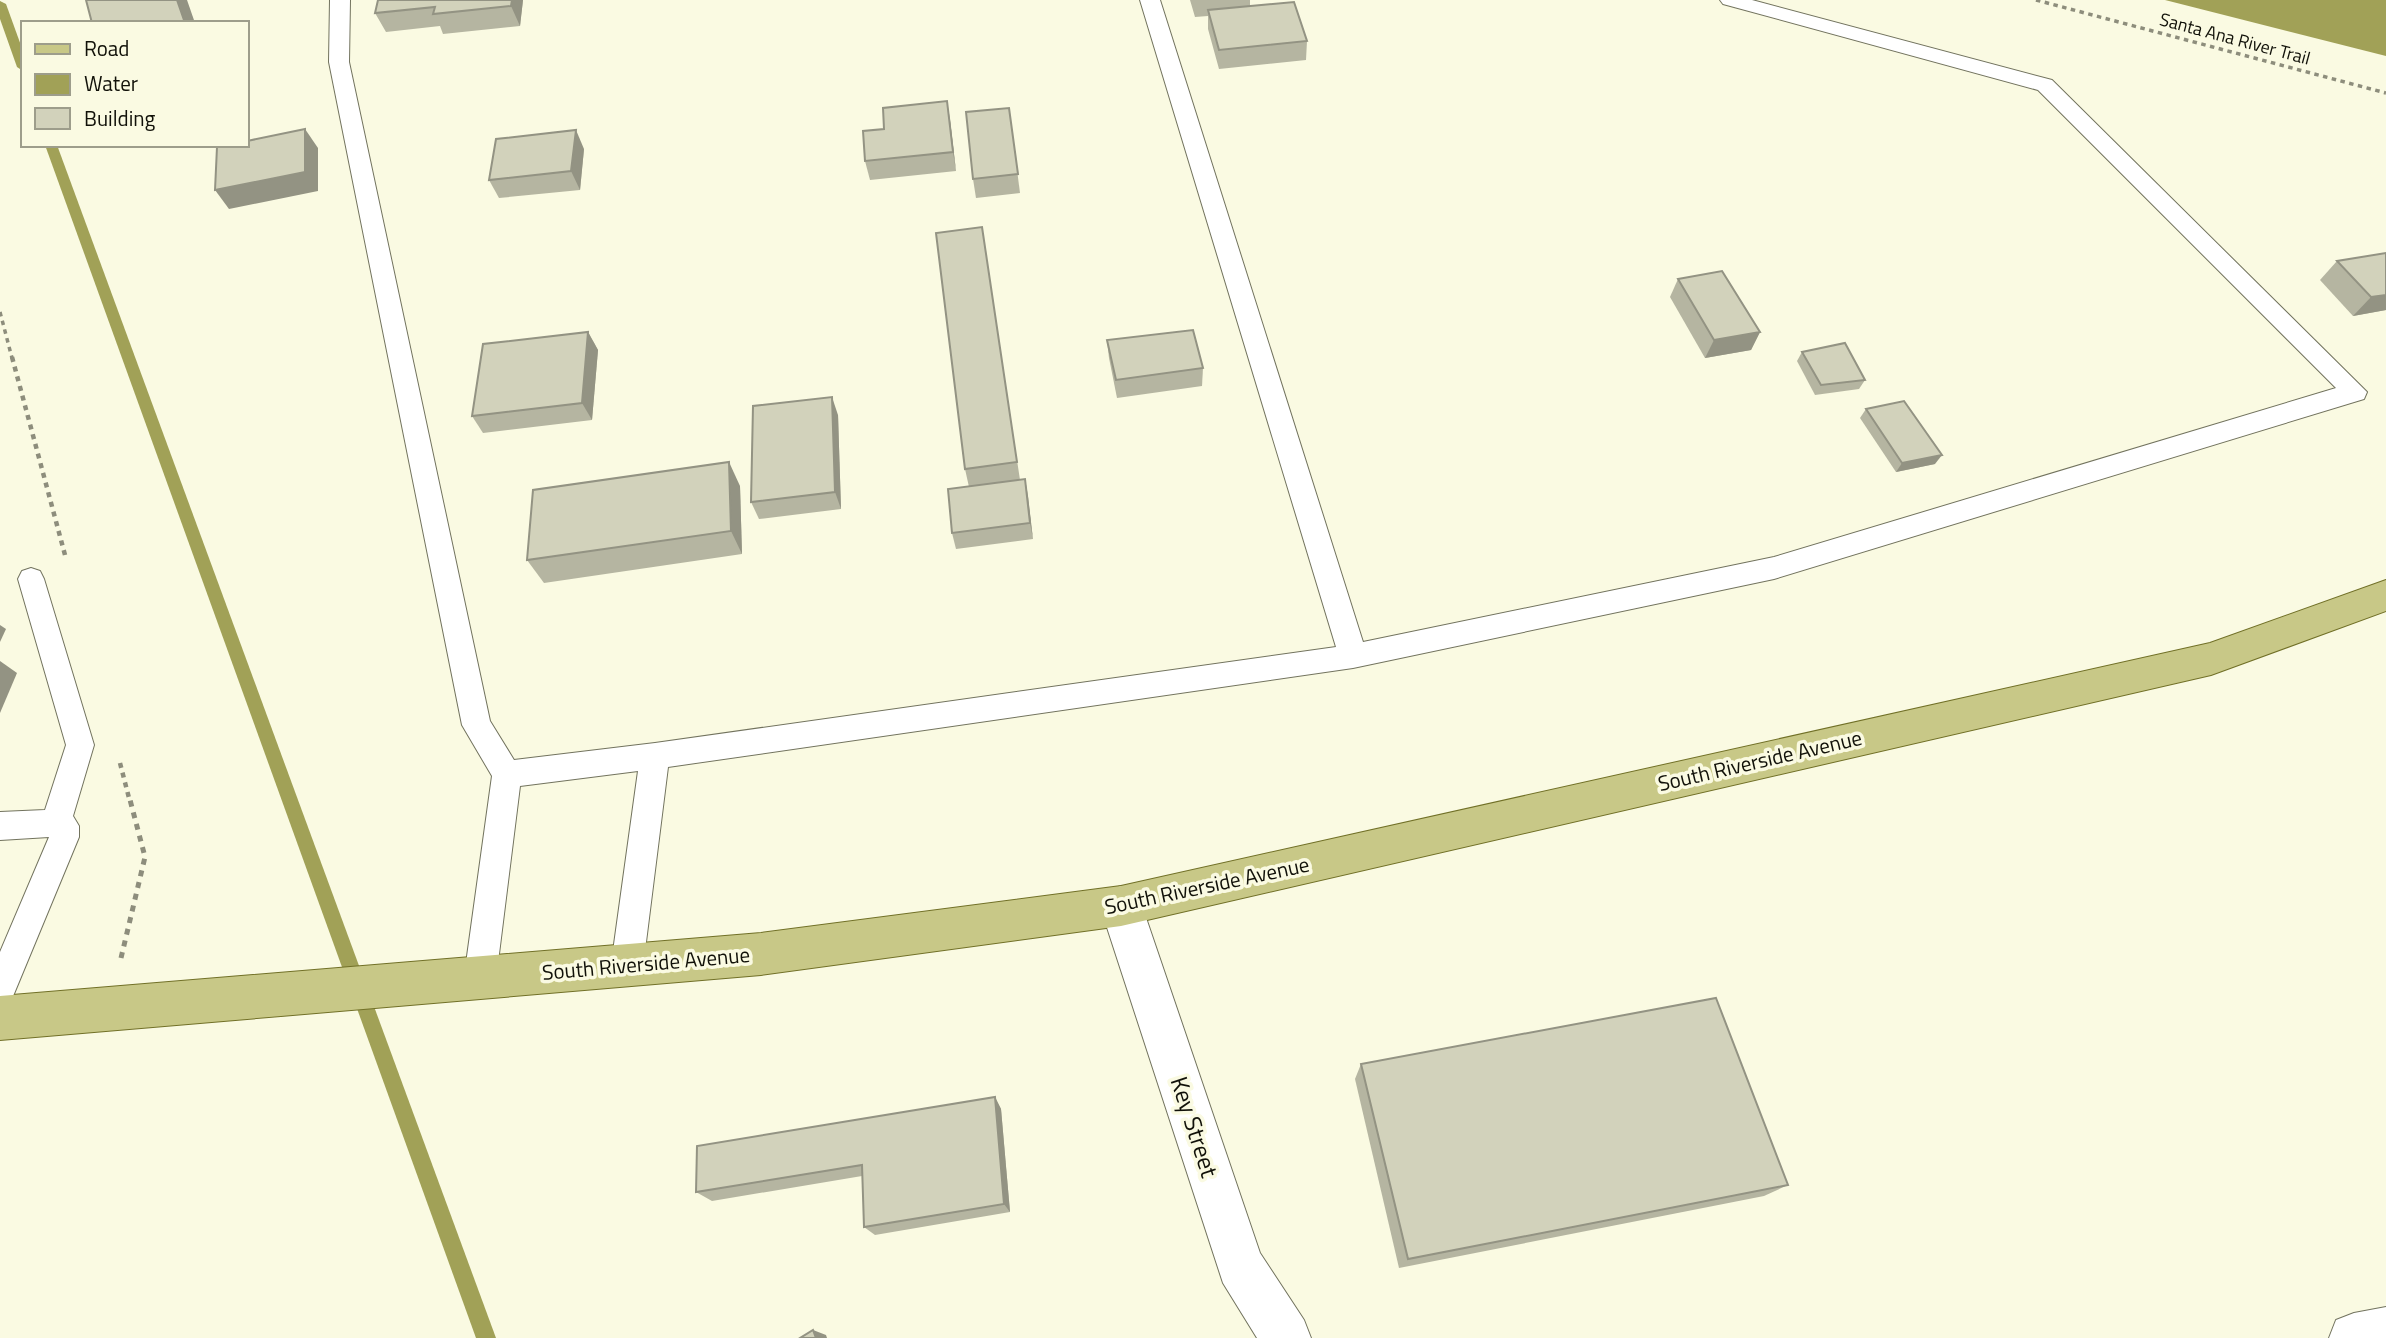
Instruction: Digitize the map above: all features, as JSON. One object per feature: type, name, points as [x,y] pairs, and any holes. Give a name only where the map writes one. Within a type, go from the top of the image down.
[{"type":"main road","name":"South Riverside Avenue","points":[[0,1018],[761,954],[1121,906],[2211,659],[2386,595]]},
{"type":"street","name":"Key Street","points":[[1121,906],[1240,1266],[1286,1338]]},
{"type":"street","points":[[2354,1338],[2386,1332]]},
{"type":"lane","points":[[340,0],[340,62],[476,726],[507,774],[480,978]]},
{"type":"lane","points":[[1150,0],[1353,656]]},
{"type":"lane","points":[[507,774],[655,756],[1353,656],[1774,568],[2355,392],[2046,85],[1730,0]]},
{"type":"lane","points":[[31,579],[80,745],[56,823]]},
{"type":"lane","points":[[626,966],[655,756]]},
{"type":"lane","points":[[0,826],[56,823],[64,826],[64,837],[0,990]]},
{"type":"path","name":"Santa Ana River Trail","points":[[2036,0],[2386,93]]},
{"type":"water","points":[[2165,0],[2386,0],[2386,56]]},
{"type":"building","points":[[86,0],[177,0],[184,21],[91,21]]},
{"type":"building","points":[[378,0],[512,0],[511,6],[433,14],[435,7],[375,13]]},
{"type":"building","points":[[1294,2],[1307,41],[1219,50],[1208,10]]},
{"type":"building","points":[[947,101],[953,152],[865,161],[863,131],[884,129],[883,108]]},
{"type":"building","points":[[1009,108],[1018,174],[973,179],[966,112]]},
{"type":"building","points":[[305,129],[305,172],[215,190],[217,147],[248,147],[248,141]]},
{"type":"building","points":[[576,130],[571,171],[489,180],[496,139]]},
{"type":"building","points":[[982,227],[1017,462],[965,469],[936,233]]},
{"type":"building","points":[[2386,253],[2386,295],[2371,297],[2337,261]]},
{"type":"building","points":[[1722,271],[1760,332],[1714,340],[1678,279]]},
{"type":"building","points":[[1193,330],[1203,368],[1116,380],[1107,340]]},
{"type":"building","points":[[588,332],[582,403],[472,416],[483,344]]},
{"type":"building","points":[[1845,343],[1865,380],[1821,385],[1802,352]]},
{"type":"building","points":[[832,397],[835,492],[751,502],[753,406]]},
{"type":"building","points":[[1904,401],[1942,455],[1902,463],[1866,409]]},
{"type":"building","points":[[729,462],[731,531],[527,560],[533,490]]},
{"type":"building","points":[[1025,479],[1030,523],[952,533],[948,489]]},
{"type":"building","points":[[1716,998],[1788,1185],[1408,1259],[1361,1064]]},
{"type":"building","points":[[995,1097],[1004,1204],[864,1227],[862,1165],[696,1192],[697,1146]]},
{"type":"building","points":[[813,1330],[816,1338],[800,1338]]},
{"type":"waterway","points":[[0,4],[21,62]]},
{"type":"waterway","points":[[52,147],[486,1338]]}]
